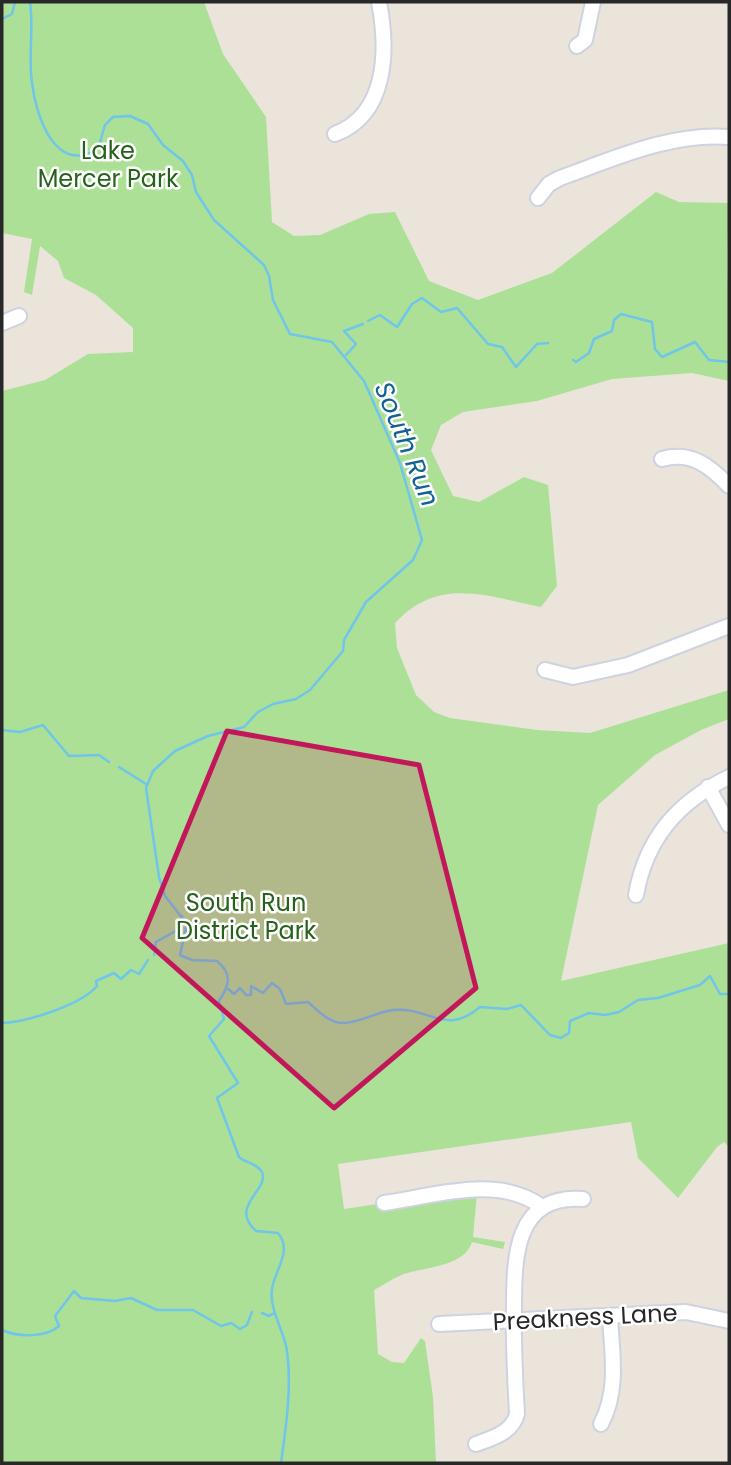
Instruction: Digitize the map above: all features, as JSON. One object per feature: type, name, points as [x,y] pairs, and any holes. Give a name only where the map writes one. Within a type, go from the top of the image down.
[{"type":"street","points":[[335,134],[358,122],[374,96],[385,49],[379,2]]},
{"type":"street","points":[[577,46],[585,40],[593,2]]},
{"type":"street","points":[[538,198],[560,178],[656,145],[700,137],[729,137]]},
{"type":"street","points":[[2,323],[19,316]]},
{"type":"street","points":[[662,459],[681,456],[698,460],[729,485]]},
{"type":"street","points":[[545,670],[573,677],[617,667],[663,654],[729,626]]},
{"type":"street","points":[[636,895],[642,864],[657,836],[678,812],[708,787],[729,776]]},
{"type":"street","points":[[708,787],[729,825]]},
{"type":"street","points":[[384,1203],[493,1189],[521,1194],[542,1207]]},
{"type":"street","points":[[476,1444],[505,1431],[514,1423],[515,1255],[522,1235],[542,1207],[563,1198],[583,1199]]},
{"type":"street","name":"Preakness Lane","points":[[439,1324],[698,1313],[729,1321]]},
{"type":"street","points":[[601,1424],[610,1408],[614,1388],[610,1317]]},
{"type":"highlighted area","points":[[227,731],[419,765],[476,988],[334,1108],[142,938]]},
{"type":"green space","points":[[2,2],[204,2],[223,54],[266,117],[272,222],[294,236],[320,235],[369,214],[395,212],[429,281],[478,300],[552,273],[656,192],[679,202],[729,203],[729,381],[692,373],[612,379],[537,401],[463,412],[441,425],[431,450],[453,496],[479,502],[524,477],[548,485],[557,586],[541,607],[482,595],[446,594],[412,608],[395,623],[397,648],[416,695],[434,712],[450,718],[537,730],[590,733],[729,690],[729,719],[701,730],[655,755],[598,805],[561,981],[729,943],[729,1147],[724,1142],[717,1147],[678,1198],[638,1158],[631,1122],[338,1164],[344,1209],[487,1188],[477,1193],[473,1237],[505,1242],[503,1249],[472,1242],[461,1257],[453,1261],[404,1274],[374,1290],[378,1354],[392,1362],[404,1363],[421,1338],[425,1341],[433,1397],[436,1463],[2,1463],[2,391],[45,380],[88,354],[133,352],[133,328],[96,295],[64,278],[58,261],[40,246],[32,295],[24,292],[32,239],[2,233]]},
{"type":"waterway","points":[[2,19],[12,14],[15,2]]},
{"type":"waterway","name":"South Run","points":[[30,2],[32,83],[38,111],[50,138],[59,148],[70,154],[83,155],[98,149],[105,125],[113,117],[130,116],[148,124],[163,145],[183,161],[192,175],[196,192],[214,220],[264,265],[269,276],[273,300],[290,334],[332,342],[364,381],[400,463],[422,540],[413,560],[366,602],[344,640],[343,651],[310,690],[296,699],[273,704],[258,712],[244,727],[208,736],[175,751],[153,771],[146,788],[159,877],[165,896],[187,924],[180,955],[192,960],[217,961],[227,975],[227,985],[219,1001],[224,1019],[209,1036],[238,1083],[217,1098],[239,1157],[262,1172],[263,1179],[246,1214],[256,1231],[278,1233],[284,1247],[272,1289],[275,1312],[287,1351],[289,1379],[281,1463]]},
{"type":"waterway","points":[[368,321],[380,315],[397,327],[412,304],[422,298],[441,312],[457,308],[488,344],[502,347],[516,367],[537,344],[548,343]]},
{"type":"waterway","points":[[573,360],[576,362],[589,353],[594,339],[612,331],[614,320],[621,314],[652,322],[655,349],[662,357],[695,342],[709,360],[729,362]]},
{"type":"waterway","points":[[346,355],[356,344],[344,331],[363,324]]},
{"type":"waterway","points":[[2,730],[20,732],[43,725],[69,756],[99,755],[109,762]]},
{"type":"waterway","points":[[119,767],[146,784]]},
{"type":"waterway","points":[[154,955],[156,942],[179,929],[182,916]]},
{"type":"waterway","points":[[2,1023],[39,1016],[67,1006],[89,993],[97,986],[96,981],[114,973],[121,979],[131,970],[139,974],[148,960]]},
{"type":"waterway","points":[[228,989],[234,994],[240,988],[246,995],[251,995],[251,986],[263,993],[272,983],[280,989],[286,1004],[308,1002],[325,1016],[340,1023],[357,1021],[393,1010],[457,1020],[480,1007],[507,1009],[521,1005],[550,1035],[561,1038],[569,1033],[570,1021],[589,1013],[605,1015],[619,1012],[638,1000],[658,998],[700,985],[710,976],[720,994],[729,994]]},
{"type":"waterway","points":[[2,1330],[31,1335],[53,1330],[59,1326],[55,1316],[74,1291],[81,1298],[115,1301],[131,1298],[157,1310],[193,1310],[221,1326],[231,1323],[240,1329],[247,1325],[252,1312]]},
{"type":"waterway","points":[[262,1313],[269,1316],[274,1313]]},
{"type":"park label","name":"Lake Mercer Park","points":[[108,164]]},
{"type":"park label","name":"South Run District Park","points":[[246,916]]}]
